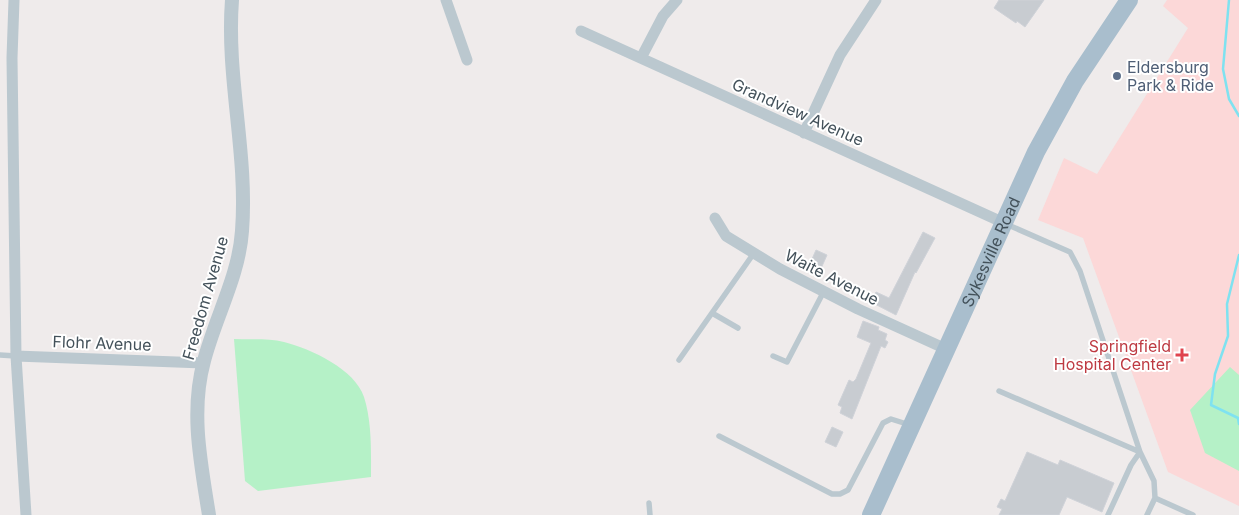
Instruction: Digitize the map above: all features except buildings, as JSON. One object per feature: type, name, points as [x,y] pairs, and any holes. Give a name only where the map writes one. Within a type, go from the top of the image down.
[{"type":"main road","name":"Sykesville Road","points":[[871,515],[1002,222],[1061,105],[1100,41],[1129,0]]},
{"type":"street","points":[[14,0],[12,68],[16,356],[26,515]]},
{"type":"street","name":"Freedom Avenue","points":[[209,515],[196,419],[197,397],[203,363],[233,276],[242,234],[242,180],[232,34],[232,0]]},
{"type":"street","points":[[446,0],[467,60]]},
{"type":"street","points":[[641,58],[663,16],[677,0]]},
{"type":"street","points":[[804,133],[840,54],[876,0]]},
{"type":"street","name":"Grandview Avenue","points":[[582,31],[1002,222]]},
{"type":"street","name":"Waite Avenue","points":[[715,218],[726,236],[754,254],[824,292],[946,349]]},
{"type":"street","name":"Flohr Avenue","points":[[16,356],[203,363]]},
{"type":"lane","points":[[1002,222],[1070,252],[1080,271],[1140,452],[1154,481],[1155,498],[1147,515]]},
{"type":"lane","points":[[679,360],[754,254]]},
{"type":"lane","points":[[773,356],[787,362],[824,292]]},
{"type":"lane","points":[[712,313],[738,328]]},
{"type":"lane","name":"Flohr Avenue","points":[[0,355],[16,356]]},
{"type":"lane","points":[[999,391],[1140,452]]},
{"type":"lane","points":[[720,436],[832,494],[840,494],[848,490],[883,423],[892,419],[912,426]]},
{"type":"lane","points":[[1108,515],[1140,452]]},
{"type":"lane","points":[[1155,498],[1193,515]]},
{"type":"lane","points":[[649,503],[650,515]]},
{"type":"shaded area","name":"Springfield Hospital Center","points":[[1167,0],[1239,0],[1239,506],[1168,472],[1083,238],[1038,220],[1064,158],[1097,174],[1188,28],[1163,6]]},
{"type":"green space","points":[[234,339],[272,340],[295,345],[319,355],[342,369],[352,378],[359,387],[367,407],[371,437],[371,477],[258,491],[245,481]]},
{"type":"green space","points":[[1230,367],[1239,375],[1239,471],[1205,453],[1190,410]]},
{"type":"waterway","points":[[1229,0],[1223,69],[1229,99],[1239,116]]},
{"type":"waterway","points":[[1239,255],[1227,304],[1228,336],[1215,374],[1211,405],[1238,418],[1239,424]]},
{"type":"place","name":"Eldersburg Park & Ride","points":[[1117,76]]},
{"type":"place","name":"Springfield Hospital Center","points":[[1182,355]]}]
